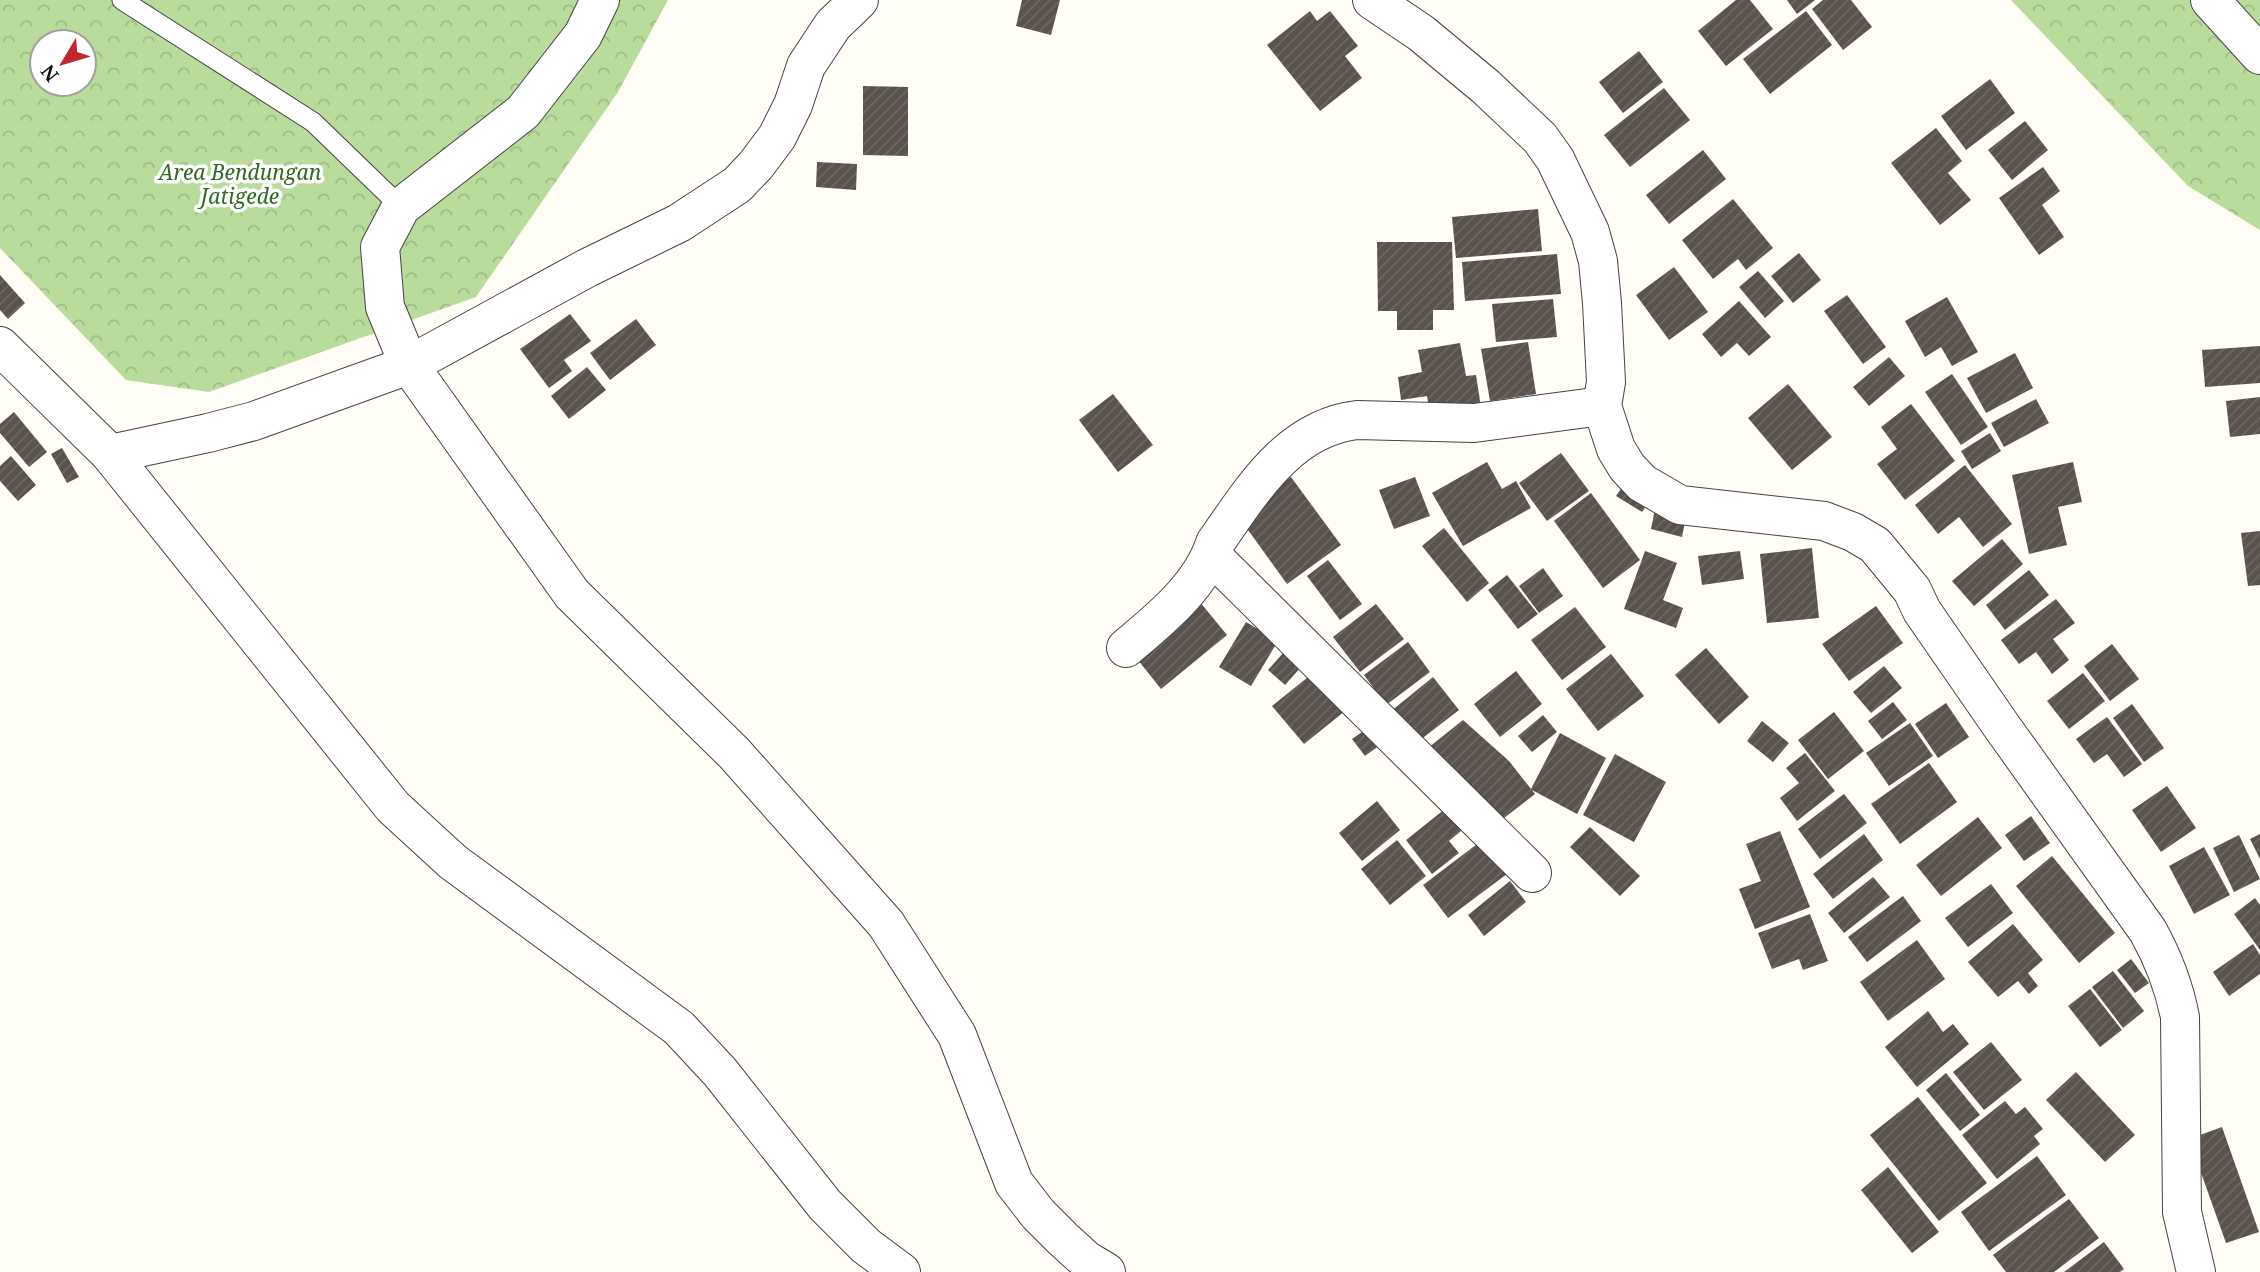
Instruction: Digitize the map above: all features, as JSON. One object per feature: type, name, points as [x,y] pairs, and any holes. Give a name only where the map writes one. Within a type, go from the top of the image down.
[{"type":"street","points":[[600,0],[583,34],[523,112],[401,206],[380,247],[385,307],[409,365],[572,594],[734,753],[886,924],[957,1035],[1014,1183],[1038,1214],[1063,1239],[1086,1260],[1106,1272]]},
{"type":"street","points":[[110,454],[254,421],[409,365],[587,268],[679,223],[737,185],[757,165],[777,137],[793,105],[806,66],[833,25],[859,0]]},
{"type":"street","points":[[1372,0],[1421,33],[1486,87],[1540,138],[1555,159],[1590,232],[1598,261],[1606,382],[1602,406],[1616,449],[1627,467],[1642,483],[1680,505],[1824,521],[1853,531],[1875,545],[1912,590],[1922,611],[2000,724],[2148,931],[2160,952],[2175,993],[2180,1017],[2182,1212],[2196,1272]]},
{"type":"street","points":[[2210,0],[2260,55]]},
{"type":"street","points":[[0,346],[110,454],[393,807],[453,862],[679,1028],[720,1072],[825,1205],[866,1246],[901,1272]]},
{"type":"street","points":[[1126,648],[1174,605],[1211,555],[1215,544],[1249,494],[1281,457],[1312,435],[1341,423],[1366,419],[1474,423],[1602,406]]},
{"type":"street","points":[[1211,555],[1532,873]]},
{"type":"lane","points":[[122,0],[313,122],[401,206]]},
{"type":"green space","name":"Area Bendungan Jatigede","points":[[0,0],[668,0],[618,92],[476,297],[209,392],[126,380],[0,248]]},
{"type":"green space","points":[[2011,0],[2260,0],[2260,230],[2188,186]]},
{"type":"building","points":[[1022,0],[1060,0],[1051,35],[1016,26]]},
{"type":"building","points":[[1736,0],[1750,0],[1773,29],[1726,66],[1698,31]]},
{"type":"building","points":[[1787,0],[1815,0],[1797,14]]},
{"type":"building","points":[[1823,0],[1851,0],[1872,27],[1843,50],[1812,9]]},
{"type":"building","points":[[1310,11],[1317,21],[1330,11],[1358,46],[1345,56],[1362,78],[1320,111],[1267,45]]},
{"type":"building","points":[[1806,11],[1832,45],[1770,94],[1743,59]]},
{"type":"building","points":[[1639,51],[1663,82],[1623,113],[1599,82]]},
{"type":"building","points":[[1990,79],[2015,113],[1966,150],[1941,116]]},
{"type":"building","points":[[863,86],[908,87],[908,156],[863,155]]},
{"type":"building","points":[[1664,88],[1690,120],[1630,167],[1604,135]]},
{"type":"building","points":[[2025,121],[2048,150],[2012,180],[1988,150]]},
{"type":"building","points":[[1936,128],[1962,161],[1948,173],[1971,200],[1940,225],[1891,163]]},
{"type":"building","points":[[1703,150],[1726,179],[1669,224],[1646,195]]},
{"type":"building","points":[[817,162],[857,164],[856,190],[816,187]]},
{"type":"building","points":[[2043,167],[2060,191],[2042,205],[2064,237],[2039,255],[1999,198]]},
{"type":"building","points":[[1733,199],[1773,248],[1746,270],[1738,259],[1713,279],[1682,240]]},
{"type":"building","points":[[1538,209],[1542,251],[1456,258],[1452,217]]},
{"type":"building","points":[[1377,242],[1452,242],[1454,310],[1433,310],[1433,330],[1397,330],[1397,311],[1378,311]]},
{"type":"building","points":[[1799,253],[1821,280],[1793,303],[1771,276]]},
{"type":"building","points":[[1557,254],[1561,294],[1465,301],[1462,262]]},
{"type":"building","points":[[1674,267],[1708,312],[1669,340],[1636,295]]},
{"type":"building","points":[[1758,271],[1784,301],[1765,318],[1739,287]]},
{"type":"building","points":[[0,275],[25,303],[8,319],[0,310]]},
{"type":"building","points":[[1847,295],[1886,347],[1863,364],[1824,311]]},
{"type":"building","points":[[1947,297],[1978,352],[1952,366],[1941,347],[1925,357],[1905,321]]},
{"type":"building","points":[[1553,299],[1557,337],[1496,342],[1492,304]]},
{"type":"building","points":[[1739,301],[1771,337],[1749,356],[1737,343],[1721,357],[1702,334]]},
{"type":"building","points":[[570,314],[591,341],[564,360],[572,371],[549,388],[520,349]]},
{"type":"building","points":[[636,319],[656,345],[610,380],[590,353]]},
{"type":"building","points":[[1528,342],[1536,394],[1490,401],[1481,349]]},
{"type":"building","points":[[1460,343],[1466,376],[1476,375],[1481,407],[1430,416],[1427,396],[1401,400],[1398,377],[1422,372],[1418,350]]},
{"type":"building","points":[[2260,346],[2260,383],[2205,387],[2202,350]]},
{"type":"building","points":[[2015,353],[2033,388],[1986,413],[1967,378]]},
{"type":"building","points":[[1889,357],[1905,376],[1869,406],[1853,387]]},
{"type":"building","points":[[587,367],[606,390],[569,419],[551,396]]},
{"type":"building","points":[[1952,374],[1988,427],[1961,445],[1925,392]]},
{"type":"building","points":[[1788,384],[1832,437],[1792,470],[1748,418]]},
{"type":"building","points":[[1113,394],[1153,445],[1118,472],[1079,420]]},
{"type":"building","points":[[2260,397],[2260,434],[2230,437],[2226,401]]},
{"type":"building","points":[[2036,399],[2049,423],[2004,447],[1991,423]]},
{"type":"building","points":[[1911,404],[1955,461],[1905,500],[1877,464],[1897,449],[1881,427]]},
{"type":"building","points":[[14,412],[47,452],[29,467],[0,433],[0,424]]},
{"type":"building","points":[[1990,433],[2001,451],[1972,469],[1961,451]]},
{"type":"building","points":[[62,448],[79,477],[67,483],[51,454]]},
{"type":"building","points":[[1561,453],[1589,491],[1547,521],[1519,483]]},
{"type":"building","points":[[11,456],[36,485],[18,501],[0,481],[0,466]]},
{"type":"building","points":[[1487,462],[1502,489],[1516,481],[1531,508],[1463,546],[1432,493]]},
{"type":"building","points":[[2073,462],[2082,502],[2058,507],[2067,545],[2029,554],[2012,475]]},
{"type":"building","points":[[1965,465],[2012,524],[1983,547],[1959,517],[1938,534],[1915,505]]},
{"type":"building","points":[[1291,477],[1341,545],[1287,584],[1238,516]]},
{"type":"building","points":[[1415,477],[1430,516],[1394,529],[1379,490]]},
{"type":"building","points":[[1629,477],[1655,493],[1642,512],[1616,496]]},
{"type":"building","points":[[1591,493],[1640,560],[1603,588],[1554,521]]},
{"type":"building","points":[[1656,504],[1687,512],[1682,537],[1651,529]]},
{"type":"building","points":[[1444,528],[1489,583],[1467,602],[1422,546]]},
{"type":"building","points":[[2260,531],[2260,585],[2248,586],[2241,533]]},
{"type":"building","points":[[2002,539],[2023,564],[1974,606],[1952,581]]},
{"type":"building","points":[[1812,548],[1819,618],[1767,623],[1760,554]]},
{"type":"building","points":[[1645,551],[1677,563],[1663,600],[1683,608],[1676,628],[1624,609]]},
{"type":"building","points":[[1740,551],[1744,579],[1702,585],[1698,556]]},
{"type":"building","points":[[1328,560],[1362,604],[1340,620],[1307,576]]},
{"type":"building","points":[[1543,568],[1563,596],[1539,613],[1519,586]]},
{"type":"building","points":[[2029,570],[2049,595],[2005,630],[1986,605]]},
{"type":"building","points":[[1507,575],[1538,614],[1518,629],[1488,590]]},
{"type":"building","points":[[1195,596],[1227,635],[1161,689],[1130,650]]},
{"type":"building","points":[[2056,599],[2075,623],[2053,639],[2069,660],[2052,674],[2036,652],[2019,664],[2001,640]]},
{"type":"building","points":[[1376,604],[1404,639],[1360,672],[1333,637]]},
{"type":"building","points":[[1876,606],[1903,643],[1849,681],[1822,644]]},
{"type":"building","points":[[1575,607],[1606,647],[1562,680],[1531,640]]},
{"type":"building","points":[[1246,622],[1278,641],[1251,686],[1219,667]]},
{"type":"building","points":[[1408,642],[1430,672],[1386,705],[1364,675]]},
{"type":"building","points":[[1292,643],[1309,658],[1285,685],[1268,670]]},
{"type":"building","points":[[2112,644],[2139,679],[2110,701],[2084,666]]},
{"type":"building","points":[[1706,648],[1749,697],[1719,724],[1675,675]]},
{"type":"building","points":[[1611,654],[1644,696],[1598,731],[1566,689]]},
{"type":"building","points":[[1884,666],[1902,688],[1871,713],[1853,692]]},
{"type":"building","points":[[1318,669],[1350,707],[1304,744],[1272,706]]},
{"type":"building","points":[[1516,671],[1542,704],[1500,737],[1474,704]]},
{"type":"building","points":[[2083,673],[2105,701],[2069,729],[2047,701]]},
{"type":"building","points":[[1433,677],[1459,710],[1415,744],[1390,712]]},
{"type":"building","points":[[1893,702],[1907,720],[1882,739],[1868,721]]},
{"type":"building","points":[[1946,703],[1969,737],[1938,758],[1915,724]]},
{"type":"building","points":[[2132,704],[2164,748],[2144,762],[2113,718]]},
{"type":"building","points":[[1834,712],[1864,751],[1828,779],[1798,740]]},
{"type":"building","points":[[1543,715],[1557,732],[1532,752],[1518,736]]},
{"type":"building","points":[[2107,717],[2142,764],[2124,777],[2107,754],[2094,763],[2076,739]]},
{"type":"building","points":[[1463,720],[1509,761],[1531,789],[1560,733],[1606,758],[1577,814],[1532,790],[1535,794],[1495,825],[1423,752]]},
{"type":"building","points":[[1762,721],[1789,743],[1773,762],[1747,741]]},
{"type":"building","points":[[1375,723],[1387,740],[1365,756],[1352,739]]},
{"type":"building","points":[[1910,723],[1933,756],[1889,786],[1866,753]]},
{"type":"building","points":[[1805,753],[1835,791],[1797,821],[1780,798],[1799,783],[1786,768]]},
{"type":"building","points":[[1615,754],[1666,782],[1634,842],[1583,815]]},
{"type":"building","points":[[1929,763],[1957,802],[1900,844],[1871,804]]},
{"type":"building","points":[[2167,786],[2196,828],[2161,852],[2132,810]]},
{"type":"building","points":[[1844,794],[1867,823],[1820,859],[1798,829]]},
{"type":"building","points":[[1377,801],[1400,830],[1362,861],[1339,833]]},
{"type":"building","points":[[1450,805],[1467,826],[1449,841],[1459,853],[1432,874],[1406,840]]},
{"type":"building","points":[[2031,816],[2050,843],[2024,861],[2005,835]]},
{"type":"building","points":[[1978,817],[2002,848],[1941,896],[1916,865]]},
{"type":"building","points":[[1590,827],[1640,876],[1620,896],[1570,847]]},
{"type":"building","points":[[1780,831],[1810,907],[1755,929],[1739,889],[1761,881],[1746,844]]},
{"type":"building","points":[[1864,834],[1883,860],[1833,899],[1813,874]]},
{"type":"building","points":[[2260,834],[2260,859],[2250,839]]},
{"type":"building","points":[[2239,835],[2260,879],[2234,892],[2213,848]]},
{"type":"building","points":[[1485,838],[1511,871],[1448,918],[1423,885]]},
{"type":"building","points":[[1397,840],[1426,876],[1390,905],[1361,869]]},
{"type":"building","points":[[2204,847],[2230,895],[2194,914],[2169,866]]},
{"type":"building","points":[[2052,856],[2115,933],[2079,963],[2016,886]]},
{"type":"building","points":[[1873,877],[1890,897],[1844,933],[1828,913]]},
{"type":"building","points":[[1510,881],[1526,902],[1484,936],[1468,915]]},
{"type":"building","points":[[1991,884],[2013,913],[1968,947],[1945,918]]},
{"type":"building","points":[[1903,896],[1921,921],[1867,962],[1848,937]]},
{"type":"building","points":[[2255,898],[2260,905],[2260,950],[2234,914]]},
{"type":"building","points":[[1810,914],[1828,961],[1803,970],[1799,959],[1772,969],[1758,933]]},
{"type":"building","points":[[2013,924],[2043,960],[2028,973],[2038,986],[2029,994],[2018,981],[1998,997],[1968,962]]},
{"type":"building","points":[[1917,940],[1945,979],[1888,1021],[1860,982]]},
{"type":"building","points":[[2253,944],[2260,955],[2260,974],[2229,996],[2213,972]]},
{"type":"building","points":[[2131,959],[2149,983],[2135,993],[2117,970]]},
{"type":"building","points":[[2113,971],[2144,1011],[2123,1028],[2092,987]]},
{"type":"building","points":[[2090,989],[2122,1030],[2100,1047],[2068,1006]]},
{"type":"building","points":[[1928,1011],[1943,1032],[1953,1024],[1969,1044],[1917,1087],[1885,1047]]},
{"type":"building","points":[[1991,1042],[2022,1080],[1984,1110],[1953,1072]]},
{"type":"building","points":[[2076,1072],[2135,1135],[2105,1162],[2046,1100]]},
{"type":"building","points":[[1946,1073],[1980,1115],[1960,1131],[1926,1090]]},
{"type":"building","points":[[1918,1097],[1987,1183],[1939,1221],[1870,1135]]},
{"type":"building","points":[[2005,1101],[2016,1114],[2025,1107],[2043,1129],[2034,1136],[2040,1144],[1997,1179],[1962,1135]]},
{"type":"building","points":[[2222,1127],[2259,1232],[2226,1243],[2189,1139]]},
{"type":"building","points":[[2037,1156],[2066,1195],[1989,1251],[1961,1212]]},
{"type":"building","points":[[1888,1167],[1939,1232],[1912,1253],[1861,1190]]},
{"type":"building","points":[[2069,1199],[2099,1238],[2054,1272],[2006,1272],[1993,1255]]},
{"type":"building","points":[[2104,1242],[2124,1269],[2120,1272],[2064,1272]]}]
